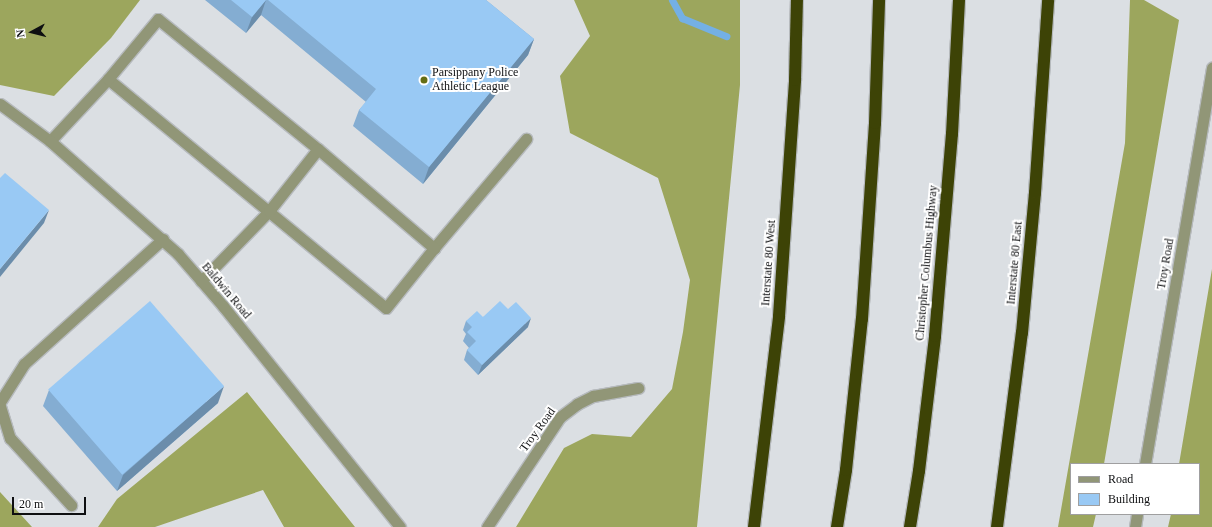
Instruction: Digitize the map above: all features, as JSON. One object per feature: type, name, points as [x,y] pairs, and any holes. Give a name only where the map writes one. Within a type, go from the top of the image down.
[{"type":"highway","name":"Interstate 80 West","points":[[754,527],[779,316],[795,80],[796,0]]},
{"type":"highway","points":[[837,527],[846,470],[862,319],[875,123],[879,0]]},
{"type":"highway","name":"Christopher Columbus Highway","points":[[910,527],[919,471],[935,336],[952,134],[959,0]]},
{"type":"highway","name":"Interstate 80 East","points":[[997,527],[1022,333],[1035,185],[1048,0]]},
{"type":"street","points":[[50,141],[108,79],[158,19],[318,149],[434,248]]},
{"type":"street","name":"Troy Road","points":[[1145,463],[1212,68]]},
{"type":"street","points":[[108,79],[386,308],[434,248],[526,139]]},
{"type":"street","name":"Baldwin Road","points":[[0,105],[50,141],[163,239],[201,281],[400,527]]},
{"type":"street","points":[[201,281],[269,211],[318,149]]},
{"type":"street","points":[[0,402],[24,364],[163,239]]},
{"type":"street","name":"Troy Road","points":[[487,527],[560,418],[577,404],[593,396],[638,388]]},
{"type":"street","points":[[0,406],[10,438],[71,505]]},
{"type":"street","points":[[1135,527],[1137,515]]},
{"type":"green space","points":[[0,0],[140,0],[111,38],[54,96],[0,85]]},
{"type":"green space","points":[[574,0],[740,0],[740,85],[697,527],[516,527],[564,448],[592,434],[631,437],[672,389],[683,332],[690,280],[658,178],[570,133],[560,76],[590,36]]},
{"type":"green space","points":[[1130,0],[1144,0],[1179,20],[1104,463],[1070,463],[1070,515],[1096,515],[1093,527],[1058,527],[1125,143]]},
{"type":"green space","points":[[1212,269],[1212,527],[1168,527],[1171,515],[1200,515],[1200,463],[1179,463]]},
{"type":"green space","points":[[247,392],[355,527],[284,527],[263,490],[155,527],[98,527],[117,499]]},
{"type":"green space","points":[[0,492],[32,527],[0,527]]},
{"type":"building","points":[[231,0],[266,0],[252,17]]},
{"type":"building","name":"Parsippany Police Athletic League","points":[[268,0],[486,0],[534,39],[429,167],[359,110],[376,89]]},
{"type":"building","points":[[5,173],[49,210],[0,269],[0,178]]},
{"type":"building","points":[[150,301],[224,386],[122,475],[48,390]]},
{"type":"building","points":[[500,301],[508,309],[516,302],[531,318],[482,365],[467,350],[476,341],[467,332],[472,327],[466,321],[477,311],[483,317]]},
{"type":"waterway","points":[[672,0],[682,18],[726,36]]},
{"type":"place","name":"Parsippany Police Athletic League","points":[[424,80]]}]
